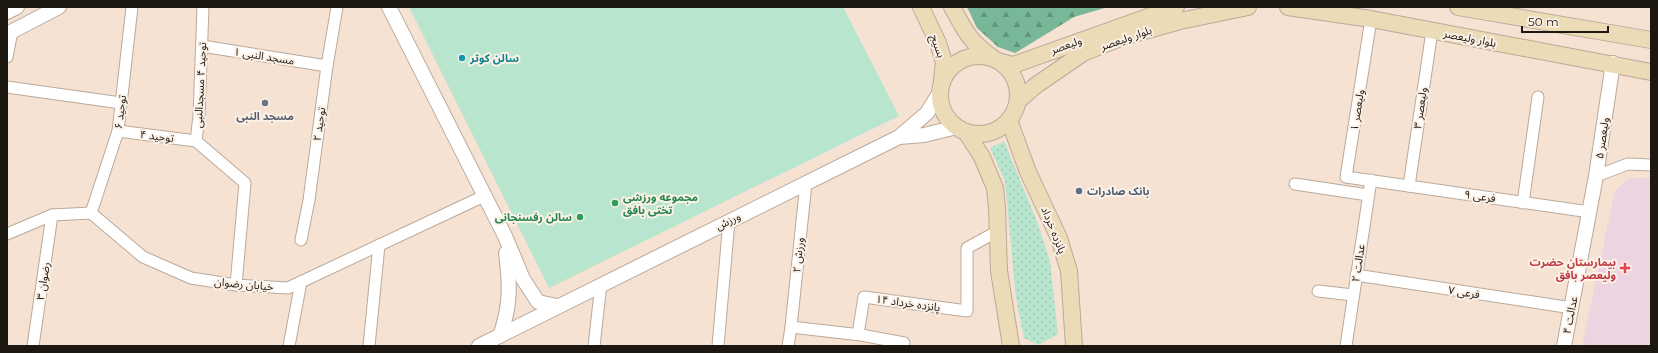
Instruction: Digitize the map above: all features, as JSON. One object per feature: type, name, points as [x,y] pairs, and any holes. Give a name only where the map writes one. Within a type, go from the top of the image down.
[{"type":"main road","name":"بسیج","points":[[922,7],[938,43],[944,62],[940,90]]},
{"type":"main road","points":[[952,7],[969,38],[981,50],[1010,70],[1015,79],[1018,90],[1018,101],[1015,111],[1009,120],[1000,128],[989,133],[978,134],[961,130]]},
{"type":"main road","name":"ولیعصر","points":[[997,60],[1013,65],[1152,14],[1176,7]]},
{"type":"main road","name":"بلوار ولیعصر","points":[[1018,101],[1035,86],[1083,53],[1123,37],[1180,21],[1248,7]]},
{"type":"main road","name":"بلوار ولیعصر","points":[[1288,7],[1371,19],[1651,72]]},
{"type":"main road","points":[[1458,7],[1651,40]]},
{"type":"main road","points":[[997,60],[976,56],[960,60],[948,72],[940,90],[944,112],[949,120],[961,130],[982,157],[995,188],[999,271],[1011,346]]},
{"type":"main road","name":"پانزده خرداد","points":[[1009,120],[1028,172],[1059,238],[1069,271],[1074,346]]},
{"type":"street","points":[[7,12],[17,7]]},
{"type":"street","points":[[7,57],[9,33],[59,7]]},
{"type":"street","name":"توحید ۶","points":[[91,213],[118,131],[132,7]]},
{"type":"street","name":"توحید ۴ مسجدالنبی","points":[[203,7],[199,116],[196,141],[245,183],[236,285]]},
{"type":"street","name":"توحید ۲","points":[[301,240],[309,200],[327,66],[337,7]]},
{"type":"street","points":[[389,7],[505,236],[523,279],[538,302],[557,306]]},
{"type":"street","name":"ولیعصر ۱","points":[[1370,180],[1346,177],[1371,19]]},
{"type":"street","name":"ولیعصر ۳","points":[[1409,186],[1432,30]]},
{"type":"street","name":"مسجد النبی ۱","points":[[202,46],[327,66]]},
{"type":"street","name":"ولیعصر ۵","points":[[1590,212],[1613,64]]},
{"type":"street","points":[[7,87],[121,103]]},
{"type":"street","name":"ورزش","points":[[479,346],[899,137],[926,113],[940,90]]},
{"type":"street","points":[[1523,203],[1538,97]]},
{"type":"street","name":"ورزش","points":[[899,137],[961,130]]},
{"type":"street","name":"توحید ۴","points":[[118,131],[196,141]]},
{"type":"street","points":[[1596,176],[1628,164],[1651,165]]},
{"type":"street","name":"فرعی ۹","points":[[1370,180],[1590,212]]},
{"type":"street","name":"عدالت ۲","points":[[1346,346],[1370,180]]},
{"type":"street","name":"ورزش ۲","points":[[788,346],[806,183]]},
{"type":"street","points":[[1295,184],[1368,195]]},
{"type":"street","name":"خیابان رضوان","points":[[91,213],[143,257],[191,278],[236,285],[288,288],[484,196]]},
{"type":"street","name":"عدالت ۴","points":[[1564,346],[1590,212]]},
{"type":"street","points":[[7,234],[52,215],[91,213]]},
{"type":"street","name":"رضوان ۳","points":[[33,346],[52,215]]},
{"type":"street","points":[[718,346],[729,221]]},
{"type":"street","name":"پانزده خرداد ۱۴","points":[[858,334],[864,297],[967,311],[966,248],[998,231]]},
{"type":"street","points":[[500,336],[507,317],[510,284],[505,236]]},
{"type":"street","points":[[369,346],[379,245]]},
{"type":"street","name":"فرعی ۷","points":[[1356,275],[1572,308]]},
{"type":"street","points":[[289,346],[301,282]]},
{"type":"street","points":[[594,346],[601,284]]},
{"type":"street","points":[[1318,291],[1353,295]]},
{"type":"street","points":[[791,327],[858,334],[904,343],[903,346]]},
{"type":"shaded area","name":"بیمارستان حضرت ولیعصر بافق","points":[[1629,178],[1651,178],[1651,346],[1582,346],[1615,191]]},
{"type":"green space","name":"مجموعه ورزشی تختی بافق","points":[[409,7],[843,7],[899,116],[549,288]]},
{"type":"green space","points":[[967,7],[1108,7],[1074,17],[1015,53],[998,47],[977,28]]},
{"type":"green space","points":[[1004,141],[1038,224],[1050,261],[1058,334],[1038,345],[1024,338],[1016,298],[1005,181],[990,148]]},
{"type":"place","name":"سالن کوثر","points":[[462,58]]},
{"type":"place","name":"مسجد النبی","points":[[265,103]]},
{"type":"place","name":"بانک صادرات","points":[[1079,191]]},
{"type":"place","name":"مجموعه ورزشی تختی بافق","points":[[615,203]]},
{"type":"place","name":"سالن رفسنجانی","points":[[580,217]]},
{"type":"place","name":"بیمارستان حضرت ولیعصر بافق","points":[[1625,268]]}]
